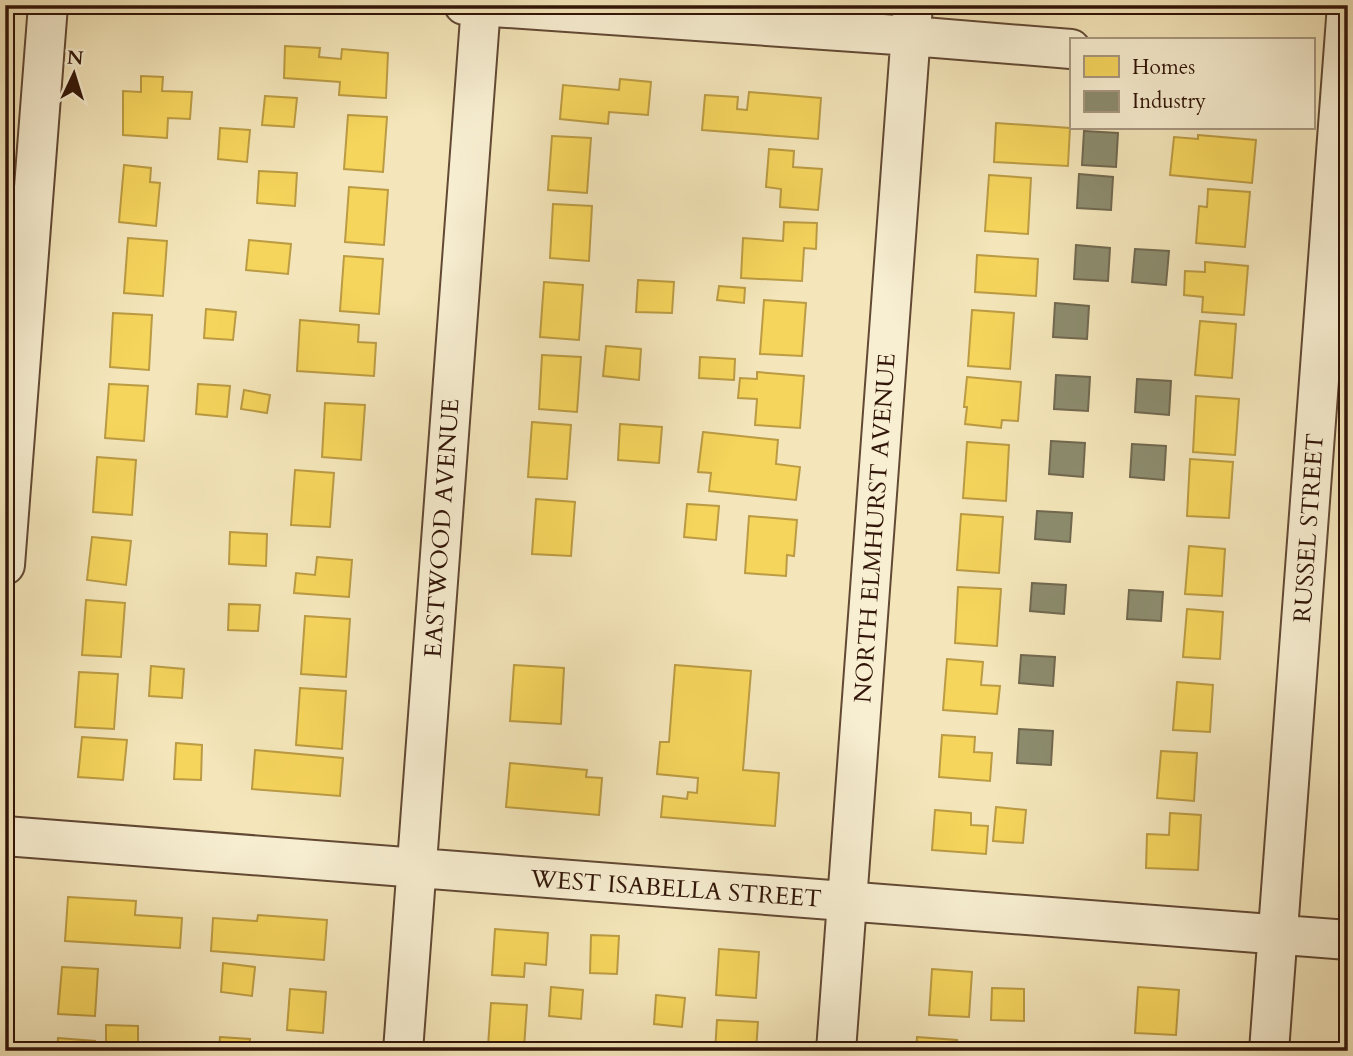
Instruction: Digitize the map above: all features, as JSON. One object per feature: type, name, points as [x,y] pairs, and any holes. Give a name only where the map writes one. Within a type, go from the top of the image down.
[{"type":"street","points":[[5,565],[48,5]]},
{"type":"street","name":"RUSSEL STREET","points":[[1269,1051],[1334,71],[1348,5]]},
{"type":"street","points":[[475,6],[912,20],[1070,49]]},
{"type":"street","name":"EASTWOOD AVENUE","points":[[403,1051],[475,6]]},
{"type":"street","name":"NORTH ELMHURST AVENUE","points":[[836,1051],[912,20]]},
{"type":"street","name":"WEST ISABELLA STREET","points":[[5,836],[1348,940]]},
{"type":"building: Homes","points":[[285,46],[320,48],[319,57],[341,59],[342,49],[388,53],[386,98],[339,95],[340,82],[284,78]]},
{"type":"building: Homes","points":[[141,76],[163,77],[162,91],[192,92],[190,119],[168,118],[167,138],[123,135],[123,91],[141,92]]},
{"type":"building: Homes","points":[[620,79],[651,82],[648,115],[609,112],[608,124],[560,119],[563,85],[619,90]]},
{"type":"building: Homes","points":[[749,92],[821,98],[818,139],[702,130],[705,95],[738,97],[737,109],[747,110]]},
{"type":"building: Homes","points":[[265,96],[297,98],[294,127],[262,125]]},
{"type":"building: Homes","points":[[348,115],[387,117],[383,172],[344,169]]},
{"type":"building: Homes","points":[[996,123],[1070,128],[1068,166],[994,162]]},
{"type":"building: Homes","points":[[220,128],[250,130],[247,162],[218,159]]},
{"type":"building: Homes","points":[[1198,135],[1256,140],[1252,183],[1170,175],[1174,137],[1198,139]]},
{"type":"building: Homes","points":[[552,136],[591,138],[587,193],[548,190]]},
{"type":"building: Homes","points":[[769,149],[794,151],[793,167],[822,169],[818,210],[780,207],[781,189],[766,187]]},
{"type":"building: Homes","points":[[124,165],[151,168],[150,182],[160,183],[156,226],[119,222]]},
{"type":"building: Homes","points":[[259,171],[297,173],[295,206],[257,203]]},
{"type":"building: Homes","points":[[989,175],[1031,178],[1028,234],[985,231]]},
{"type":"building: Homes","points":[[349,187],[388,190],[384,245],[345,242]]},
{"type":"building: Homes","points":[[1208,189],[1250,192],[1245,247],[1196,243],[1199,206],[1207,207]]},
{"type":"building: Homes","points":[[553,204],[592,206],[589,261],[550,258]]},
{"type":"building: Homes","points":[[784,222],[817,223],[816,249],[804,248],[802,281],[741,278],[743,238],[783,241]]},
{"type":"building: Homes","points":[[128,238],[167,241],[163,296],[124,293]]},
{"type":"building: Homes","points":[[249,240],[291,244],[288,274],[246,270]]},
{"type":"building: Homes","points":[[977,255],[1038,259],[1036,296],[975,292]]},
{"type":"building: Homes","points":[[344,256],[383,259],[379,314],[340,311]]},
{"type":"building: Homes","points":[[1205,262],[1248,266],[1244,315],[1202,312],[1203,297],[1184,295],[1185,271],[1205,272]]},
{"type":"building: Homes","points":[[638,280],[674,282],[672,313],[636,312]]},
{"type":"building: Homes","points":[[544,282],[583,285],[579,340],[540,337]]},
{"type":"building: Homes","points":[[719,286],[745,288],[744,303],[717,300]]},
{"type":"building: Homes","points":[[764,300],[806,303],[802,356],[760,354]]},
{"type":"building: Homes","points":[[206,309],[236,312],[233,340],[204,338]]},
{"type":"building: Homes","points":[[972,310],[1014,313],[1010,369],[968,366]]},
{"type":"building: Homes","points":[[113,313],[152,315],[149,370],[110,367]]},
{"type":"building: Homes","points":[[300,320],[359,325],[358,342],[376,343],[374,376],[297,371]]},
{"type":"building: Homes","points":[[1200,321],[1236,324],[1232,378],[1195,375]]},
{"type":"building: Homes","points":[[606,346],[641,349],[639,380],[603,376]]},
{"type":"building: Homes","points":[[542,355],[581,357],[577,412],[539,409]]},
{"type":"building: Homes","points":[[700,357],[735,359],[734,380],[699,378]]},
{"type":"building: Homes","points":[[757,372],[804,376],[800,428],[755,425],[757,399],[738,398],[740,378],[757,379]]},
{"type":"building: Homes","points":[[967,377],[1021,382],[1018,421],[1002,420],[1001,428],[965,424]]},
{"type":"building: Homes","points":[[109,384],[148,386],[144,441],[105,438]]},
{"type":"building: Homes","points":[[198,384],[230,386],[227,417],[196,414]]},
{"type":"building: Homes","points":[[244,390],[270,395],[267,413],[241,409]]},
{"type":"building: Homes","points":[[1196,396],[1239,399],[1235,455],[1193,452]]},
{"type":"building: Homes","points":[[325,403],[365,405],[361,460],[322,457]]},
{"type":"building: Homes","points":[[532,422],[571,425],[567,479],[528,477]]},
{"type":"building: Homes","points":[[620,424],[662,427],[659,463],[618,460]]},
{"type":"building: Homes","points":[[703,432],[778,440],[776,464],[800,467],[796,500],[709,491],[711,473],[698,472]]},
{"type":"building: Homes","points":[[967,442],[1009,445],[1006,501],[963,498]]},
{"type":"building: Homes","points":[[97,457],[136,460],[132,515],[93,512]]},
{"type":"building: Homes","points":[[1190,459],[1233,462],[1229,518],[1187,516]]},
{"type":"building: Homes","points":[[295,470],[334,473],[330,527],[291,525]]},
{"type":"building: Homes","points":[[536,499],[575,502],[571,556],[532,554]]},
{"type":"building: Homes","points":[[687,504],[719,506],[716,540],[684,537]]},
{"type":"building: Homes","points":[[961,514],[1003,517],[999,573],[957,570]]},
{"type":"building: Homes","points":[[749,516],[797,520],[794,556],[787,555],[786,576],[745,573]]},
{"type":"building: Homes","points":[[230,532],[267,534],[266,566],[229,564]]},
{"type":"building: Homes","points":[[92,537],[131,541],[126,585],[87,580]]},
{"type":"building: Homes","points":[[1189,546],[1225,549],[1222,596],[1185,594]]},
{"type":"building: Homes","points":[[317,557],[352,560],[349,597],[294,593],[296,573],[315,575]]},
{"type":"building: Homes","points":[[958,587],[1001,589],[997,646],[955,643]]},
{"type":"building: Homes","points":[[86,600],[125,603],[121,657],[82,655]]},
{"type":"building: Homes","points":[[229,604],[260,605],[258,631],[228,630]]},
{"type":"building: Homes","points":[[1187,609],[1223,612],[1220,659],[1183,657]]},
{"type":"building: Homes","points":[[305,616],[350,619],[346,677],[301,674]]},
{"type":"building: Homes","points":[[947,659],[983,662],[981,685],[1000,686],[997,714],[943,710]]},
{"type":"building: Homes","points":[[514,665],[564,668],[561,724],[510,721]]},
{"type":"building: Homes","points":[[675,665],[751,671],[743,770],[779,773],[775,826],[661,817],[663,796],[687,799],[688,792],[697,793],[698,778],[657,774],[660,742],[669,742]]},
{"type":"building: Homes","points":[[151,666],[184,669],[182,698],[149,696]]},
{"type":"building: Homes","points":[[79,672],[118,674],[114,729],[75,727]]},
{"type":"building: Homes","points":[[1177,682],[1213,685],[1210,732],[1173,730]]},
{"type":"building: Homes","points":[[300,688],[346,691],[342,749],[296,745]]},
{"type":"building: Homes","points":[[942,735],[975,737],[974,752],[992,753],[990,781],[939,777]]},
{"type":"building: Homes","points":[[82,737],[127,740],[123,780],[78,777]]},
{"type":"building: Homes","points":[[176,743],[202,745],[201,780],[174,779]]},
{"type":"building: Homes","points":[[255,750],[343,758],[340,796],[252,789]]},
{"type":"building: Homes","points":[[1161,751],[1197,753],[1194,801],[1157,798]]},
{"type":"building: Homes","points":[[510,763],[587,770],[586,777],[602,778],[599,815],[506,807]]},
{"type":"building: Homes","points":[[996,807],[1026,810],[1023,843],[993,841]]},
{"type":"building: Homes","points":[[935,810],[971,813],[971,825],[988,826],[986,854],[932,850]]},
{"type":"building: Homes","points":[[1170,813],[1201,815],[1198,870],[1146,868],[1147,834],[1169,835]]},
{"type":"building: Homes","points":[[68,897],[136,901],[135,915],[182,918],[180,948],[65,941]]},
{"type":"building: Homes","points":[[258,915],[327,920],[324,960],[211,951],[213,918],[257,921]]},
{"type":"building: Homes","points":[[495,929],[548,933],[546,965],[525,963],[524,977],[492,975]]},
{"type":"building: Homes","points":[[591,935],[619,936],[617,974],[590,973]]},
{"type":"building: Homes","points":[[719,949],[759,952],[756,998],[716,995]]},
{"type":"building: Homes","points":[[223,963],[255,967],[252,996],[221,992]]},
{"type":"building: Homes","points":[[62,967],[98,969],[95,1016],[58,1014]]},
{"type":"building: Homes","points":[[932,969],[972,972],[969,1017],[929,1015]]},
{"type":"building: Homes","points":[[551,987],[583,990],[581,1019],[549,1016]]},
{"type":"building: Homes","points":[[1138,987],[1179,990],[1176,1035],[1135,1033]]},
{"type":"building: Homes","points":[[992,988],[1024,989],[1024,1021],[991,1020]]},
{"type":"building: Homes","points":[[290,989],[326,992],[323,1033],[287,1030]]},
{"type":"building: Homes","points":[[656,995],[685,998],[682,1027],[654,1024]]},
{"type":"building: Homes","points":[[491,1003],[527,1005],[524,1048],[488,1046]]},
{"type":"building: Homes","points":[[717,1020],[758,1022],[756,1051],[715,1051]]},
{"type":"building: Homes","points":[[106,1025],[138,1026],[138,1046],[106,1045]]},
{"type":"building: Homes","points":[[220,1037],[250,1039],[249,1051],[219,1051]]},
{"type":"building: Homes","points":[[917,1037],[957,1040],[957,1051],[916,1051]]},
{"type":"building: Homes","points":[[58,1038],[95,1041],[94,1051],[57,1051]]},
{"type":"building: Industry","points":[[1084,131],[1118,133],[1116,167],[1082,165]]},
{"type":"building: Industry","points":[[1079,174],[1113,177],[1111,210],[1077,208]]},
{"type":"building: Industry","points":[[1076,245],[1110,248],[1108,281],[1074,279]]},
{"type":"building: Industry","points":[[1135,249],[1169,251],[1166,285],[1132,282]]},
{"type":"building: Industry","points":[[1055,303],[1089,306],[1087,339],[1053,337]]},
{"type":"building: Industry","points":[[1056,375],[1090,377],[1088,411],[1054,409]]},
{"type":"building: Industry","points":[[1137,379],[1171,381],[1169,415],[1135,412]]},
{"type":"building: Industry","points":[[1051,441],[1085,443],[1083,477],[1049,474]]},
{"type":"building: Industry","points":[[1132,444],[1166,446],[1164,480],[1130,477]]},
{"type":"building: Industry","points":[[1037,511],[1072,513],[1070,542],[1035,539]]},
{"type":"building: Industry","points":[[1032,583],[1066,585],[1064,614],[1030,611]]},
{"type":"building: Industry","points":[[1129,590],[1163,592],[1161,621],[1127,619]]},
{"type":"building: Industry","points":[[1021,655],[1055,657],[1053,686],[1019,683]]},
{"type":"building: Industry","points":[[1019,729],[1053,731],[1051,765],[1017,763]]}]
